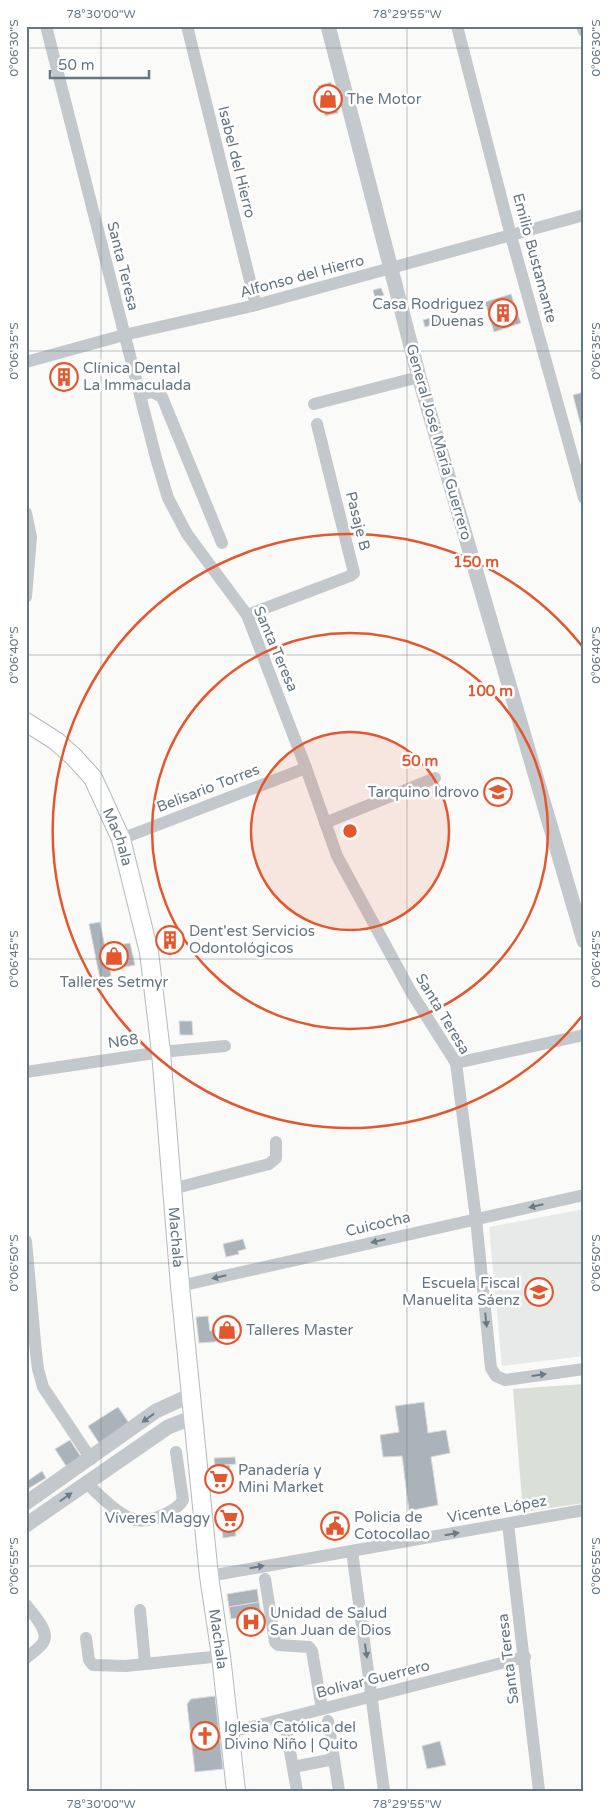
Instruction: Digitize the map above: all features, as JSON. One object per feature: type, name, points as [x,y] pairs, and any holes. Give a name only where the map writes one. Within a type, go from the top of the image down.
[{"type":"main road","name":"Machala","points":[[26,722],[56,741],[93,778],[121,839],[149,952],[161,1052],[180,1286],[209,1576],[221,1656],[236,1791]]},
{"type":"street","name":"Santa Teresa","points":[[46,26],[124,335],[168,498],[187,534],[246,615],[306,768],[337,856],[411,992],[456,1063],[476,1219],[491,1368],[496,1376],[505,1380],[584,1369]]},
{"type":"street","name":"Isabel del Hierro","points":[[187,26],[256,305]]},
{"type":"street","name":"General José María Guerrero","points":[[328,26],[419,377],[584,941]]},
{"type":"street","name":"Emilio Bustamante","points":[[457,26],[511,236],[584,498]]},
{"type":"street","points":[[582,26],[584,31]]},
{"type":"street","name":"Alfonso del Hierro","points":[[26,362],[124,335],[256,305],[584,215]]},
{"type":"street","points":[[314,404],[419,377]]},
{"type":"street","points":[[140,395],[152,392],[162,397],[222,543]]},
{"type":"street","name":"Pasaje B","points":[[246,615],[354,573],[317,424]]},
{"type":"street","points":[[26,513],[31,537],[26,597]]},
{"type":"street","name":"Belisario Torres","points":[[121,839],[306,768]]},
{"type":"street","points":[[325,823],[435,778]]},
{"type":"street","points":[[456,1063],[584,1035]]},
{"type":"street","name":"N68","points":[[26,1072],[161,1052],[225,1046]]},
{"type":"street","points":[[172,1189],[269,1164],[276,1158],[276,1142]]},
{"type":"street","name":"Cuicocha","points":[[180,1286],[584,1195]]},
{"type":"street","points":[[26,1241],[36,1353],[40,1377],[43,1387],[91,1459]]},
{"type":"street","points":[[26,1503],[156,1412],[191,1395]]},
{"type":"street","points":[[26,1525],[168,1427],[193,1417]]},
{"type":"street","points":[[86,1482],[94,1491],[128,1518],[145,1520],[162,1515],[180,1505],[183,1500],[176,1452]]},
{"type":"street","name":"Vicente López","points":[[209,1576],[584,1510]]},
{"type":"street","name":"Santa Teresa","points":[[508,1524],[525,1657],[539,1791]]},
{"type":"street","points":[[352,1551],[384,1791]]},
{"type":"street","points":[[265,1579],[275,1642],[278,1645],[309,1648],[312,1651],[322,1709]]},
{"type":"street","points":[[26,1605],[44,1631],[46,1638],[43,1644],[26,1658]]},
{"type":"street","points":[[140,1610],[146,1663]]},
{"type":"street","points":[[86,1638],[89,1660],[94,1665],[126,1666],[221,1656]]},
{"type":"street","name":"Bolívar Guerrero","points":[[229,1731],[248,1728],[525,1657]]},
{"type":"street","points":[[328,1721],[339,1791]]},
{"type":"street","points":[[287,1734],[297,1791]]},
{"type":"street","points":[[293,1767],[334,1759]]},
{"type":"shaded area","name":"Escuela Fiscal Manuelita Sáenz","points":[[584,1209],[584,1356],[502,1366],[489,1227]]},
{"type":"shaded area","points":[[584,1384],[584,1503],[523,1512],[513,1389]]},
{"type":"building","name":"The Motor","points":[[331,82],[338,113],[325,116],[318,86]]},
{"type":"building","points":[[381,288],[384,295],[375,298],[373,290]]},
{"type":"building","name":"Casa Rodriguez Duenas","points":[[511,294],[521,323],[494,332],[485,302]]},
{"type":"building","points":[[441,315],[443,322],[425,327],[423,320]]},
{"type":"building","name":"Clínica Dental La Immaculada","points":[[67,369],[71,383],[61,386],[57,371]]},
{"type":"building","points":[[584,392],[584,426],[581,426],[573,395]]},
{"type":"building","name":"Talleres Setmyr","points":[[100,922],[105,947],[130,943],[135,965],[110,970],[111,977],[100,979],[89,924]]},
{"type":"building","name":"Dent'est Servicios Odontológicos","points":[[180,935],[181,943],[161,946],[160,938]]},
{"type":"building","points":[[179,1021],[192,1021],[193,1035],[180,1035]]},
{"type":"building","points":[[243,1239],[246,1249],[238,1251],[239,1254],[226,1257],[223,1244]]},
{"type":"building","name":"Talleres Master","points":[[208,1316],[210,1331],[224,1329],[224,1322],[237,1321],[239,1340],[199,1343],[196,1317]]},
{"type":"building","points":[[424,1402],[428,1433],[446,1430],[450,1453],[431,1457],[438,1505],[409,1511],[402,1456],[383,1457],[380,1435],[399,1432],[395,1406]]},
{"type":"building","points":[[118,1407],[129,1423],[99,1443],[88,1426]]},
{"type":"building","points":[[70,1440],[81,1457],[66,1466],[55,1449]]},
{"type":"building","points":[[235,1457],[236,1464],[215,1466],[214,1458]]},
{"type":"building","points":[[230,1465],[230,1475],[215,1476],[215,1466]]},
{"type":"building","points":[[42,1471],[46,1478],[26,1490],[26,1476],[29,1480]]},
{"type":"building","name":"Víveres Maggy","points":[[237,1514],[238,1520],[221,1523],[220,1516]]},
{"type":"building","points":[[234,1521],[235,1528],[222,1530],[221,1523]]},
{"type":"building","points":[[235,1528],[236,1536],[223,1538],[222,1530]]},
{"type":"building","points":[[257,1589],[259,1602],[229,1607],[227,1594]]},
{"type":"building","points":[[259,1602],[261,1614],[231,1619],[229,1607]]},
{"type":"building","name":"Unidad de Salud San Juan de Dios","points":[[261,1614],[263,1626],[241,1630],[239,1618]]},
{"type":"building","name":"Iglesia Católica del Divino Niño | Quito","points":[[215,1696],[223,1769],[195,1772],[187,1704],[191,1699]]},
{"type":"building","points":[[440,1741],[446,1765],[427,1769],[422,1746]]},
{"type":"place","name":"The Motor","points":[[328,99]]},
{"type":"place","name":"Casa Rodriguez Duenas","points":[[503,313]]},
{"type":"place","name":"Clínica Dental La Immaculada","points":[[64,377]]},
{"type":"place","name":"Tarquino Idrovo","points":[[498,792]]},
{"type":"place","name":"Dent'est Servicios Odontológicos","points":[[170,940]]},
{"type":"place","name":"Talleres Setmyr","points":[[114,956]]},
{"type":"place","name":"Escuela Fiscal Manuelita Sáenz","points":[[539,1292]]},
{"type":"place","name":"Talleres Master","points":[[227,1330]]},
{"type":"place","name":"Panadería y Mini Market","points":[[219,1479]]},
{"type":"place","name":"Víveres Maggy","points":[[229,1518]]},
{"type":"place","name":"Policia de Cotocollao","points":[[335,1526]]},
{"type":"place","name":"Unidad de Salud San Juan de Dios","points":[[251,1622]]},
{"type":"place","name":"Iglesia Católica del Divino Niño | Quito","points":[[205,1736]]}]
